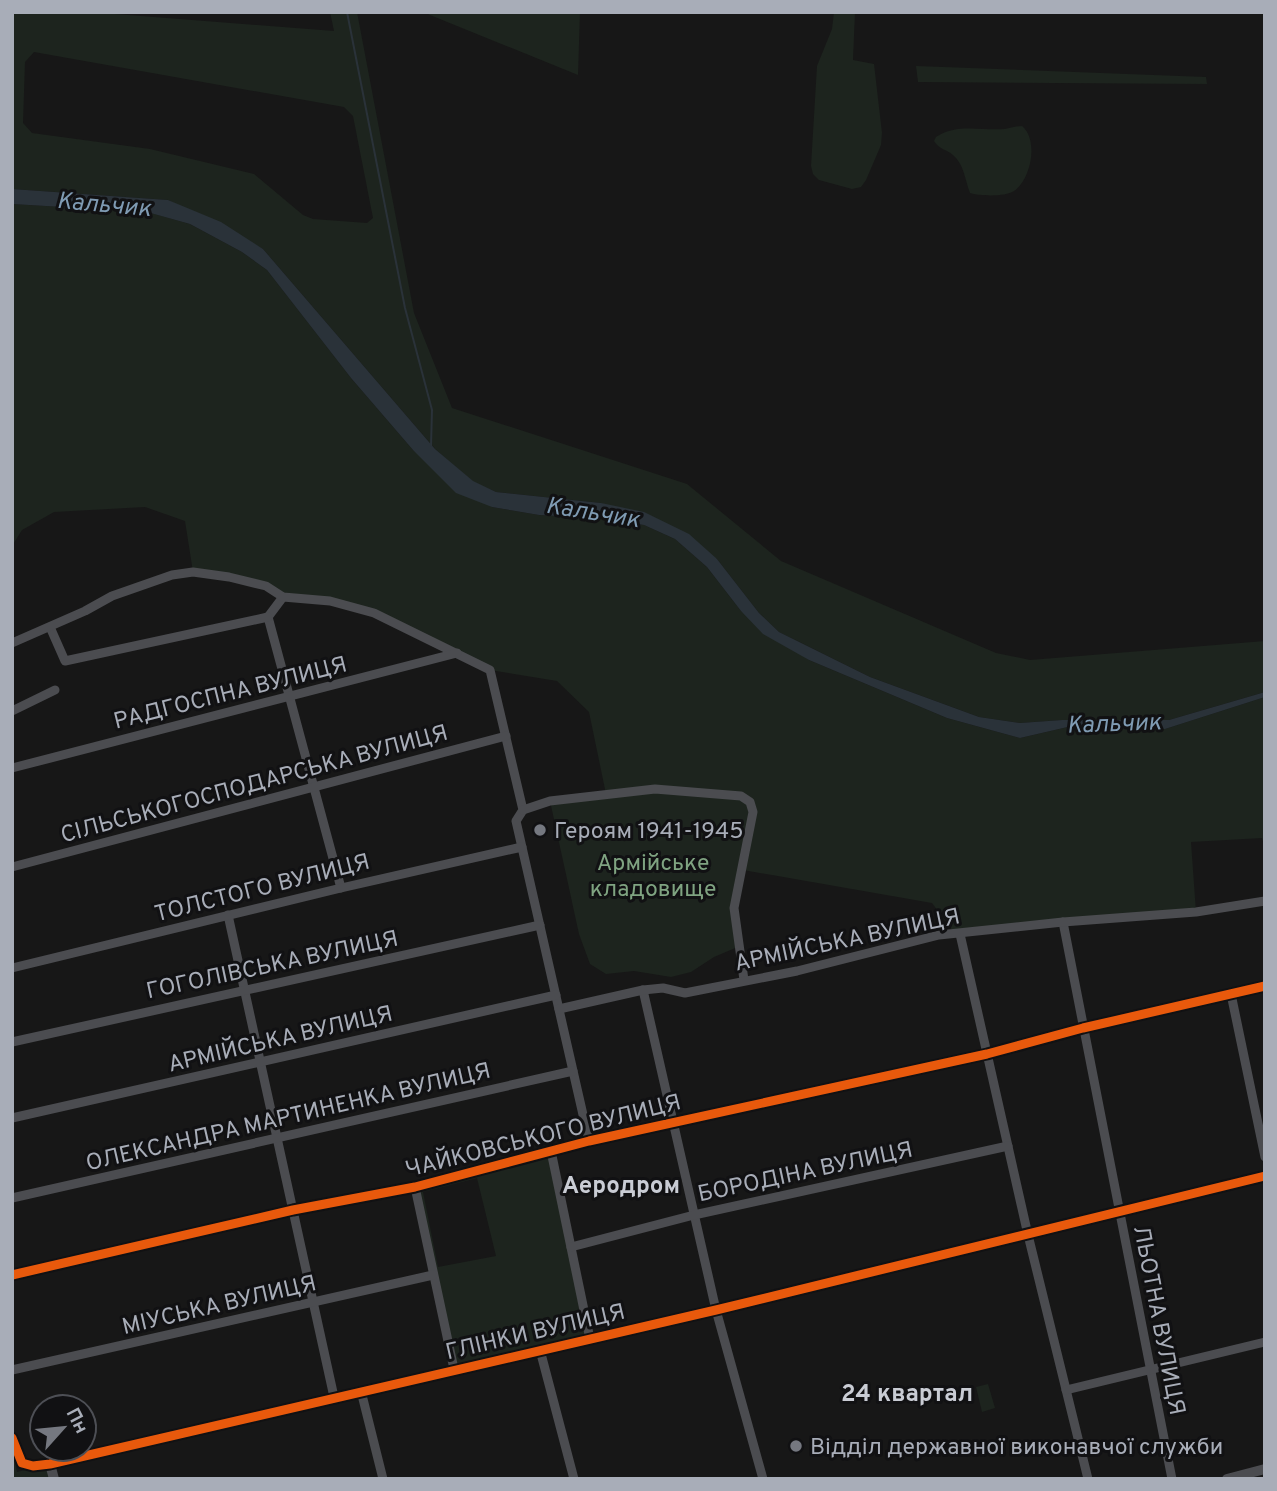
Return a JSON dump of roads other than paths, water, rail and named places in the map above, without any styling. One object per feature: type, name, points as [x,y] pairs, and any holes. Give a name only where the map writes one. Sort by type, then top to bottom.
[{"type":"street","points":[[12,643],[112,596],[182,572],[229,577],[266,586],[283,597],[330,601],[373,613],[490,670],[523,810]]},
{"type":"street","points":[[50,627],[65,662],[268,617],[283,597]]},
{"type":"street","points":[[268,617],[341,888]]},
{"type":"street","name":"РАДГОСПНА ВУЛИЦЯ","points":[[12,768],[457,653]]},
{"type":"street","points":[[12,711],[55,690]]},
{"type":"street","name":"СІЛЬСЬКОГОСПОДАРСЬКА ВУЛИЦЯ","points":[[12,867],[506,736]]},
{"type":"street","points":[[589,1141],[516,821],[523,810],[550,801],[655,789],[741,796],[750,802],[753,811],[734,908],[744,980]]},
{"type":"street","name":"ТОЛСТОГО ВУЛИЦЯ","points":[[12,968],[522,847]]},
{"type":"street","name":"АРМІЙСЬКА ВУЛИЦЯ","points":[[559,1009],[643,990],[663,988],[685,993],[840,961],[939,935],[1196,912],[1265,901]]},
{"type":"street","points":[[228,915],[334,1397]]},
{"type":"street","name":"ЛЬОТНА ВУЛИЦЯ","points":[[1063,922],[1172,1479]]},
{"type":"street","name":"ГОГОЛІВСЬКА ВУЛИЦЯ","points":[[12,1042],[540,925]]},
{"type":"street","points":[[960,934],[1028,1235],[1088,1479]]},
{"type":"street","name":"ЧАЙКОВСЬКОГО ВУЛИЦЯ","points":[[12,1275],[293,1210],[415,1187],[589,1141],[987,1054],[1083,1028],[1265,986]]},
{"type":"street","points":[[643,990],[716,1310],[762,1479]]},
{"type":"street","points":[[1231,994],[1265,1157]]},
{"type":"street","name":"АРМІЙСЬКА ВУЛИЦЯ","points":[[12,1118],[555,995]]},
{"type":"street","name":"ОЛЕКСАНДРА МАРТИНЕНКА ВУЛИЦЯ","points":[[12,1198],[573,1071]]},
{"type":"street","name":"БОРОДІНА ВУЛИЦЯ","points":[[571,1247],[694,1215],[1008,1146]]},
{"type":"street","points":[[551,1151],[590,1339]]},
{"type":"street","name":"ГЛІНКИ ВУЛИЦЯ","points":[[50,1464],[716,1310],[1265,1176]]},
{"type":"street","points":[[415,1187],[454,1370]]},
{"type":"street","name":"МІУСЬКА ВУЛИЦЯ","points":[[12,1370],[433,1275]]},
{"type":"street","points":[[1066,1390],[1265,1342]]},
{"type":"street","points":[[540,1350],[574,1479]]},
{"type":"street","points":[[360,1391],[383,1479]]},
{"type":"street","points":[[12,1438],[22,1463],[33,1466],[50,1464],[54,1479]]},
{"type":"street","points":[[1227,1479],[1265,1469]]},
{"type":"water","name":"Кальчик","points":[[12,189],[168,200],[221,222],[263,249],[435,449],[473,481],[496,492],[601,503],[644,512],[689,534],[717,559],[759,613],[779,632],[870,677],[979,717],[1020,723],[1062,720],[1169,720],[1265,692],[1265,697],[1165,729],[1072,726],[1020,738],[947,718],[809,660],[763,634],[741,611],[707,567],[675,539],[644,525],[596,518],[539,515],[492,507],[456,493],[413,450],[351,378],[267,270],[242,252],[190,224],[147,212],[12,204]]},
{"type":"waterway","points":[[347,12],[405,308],[432,410],[431,446]]},
{"type":"place","name":"Героям 1941-1945","points":[[540,830]]},
{"type":"place","name":"Відділ державної виконавчої служби","points":[[796,1446]]},
{"type":"district","name":"Аеродром","points":[[621,1185]]},
{"type":"district","name":"24 квартал","points":[[907,1393]]},
{"type":"park label","name":"Армійське кладовище","points":[[653,875]]}]
